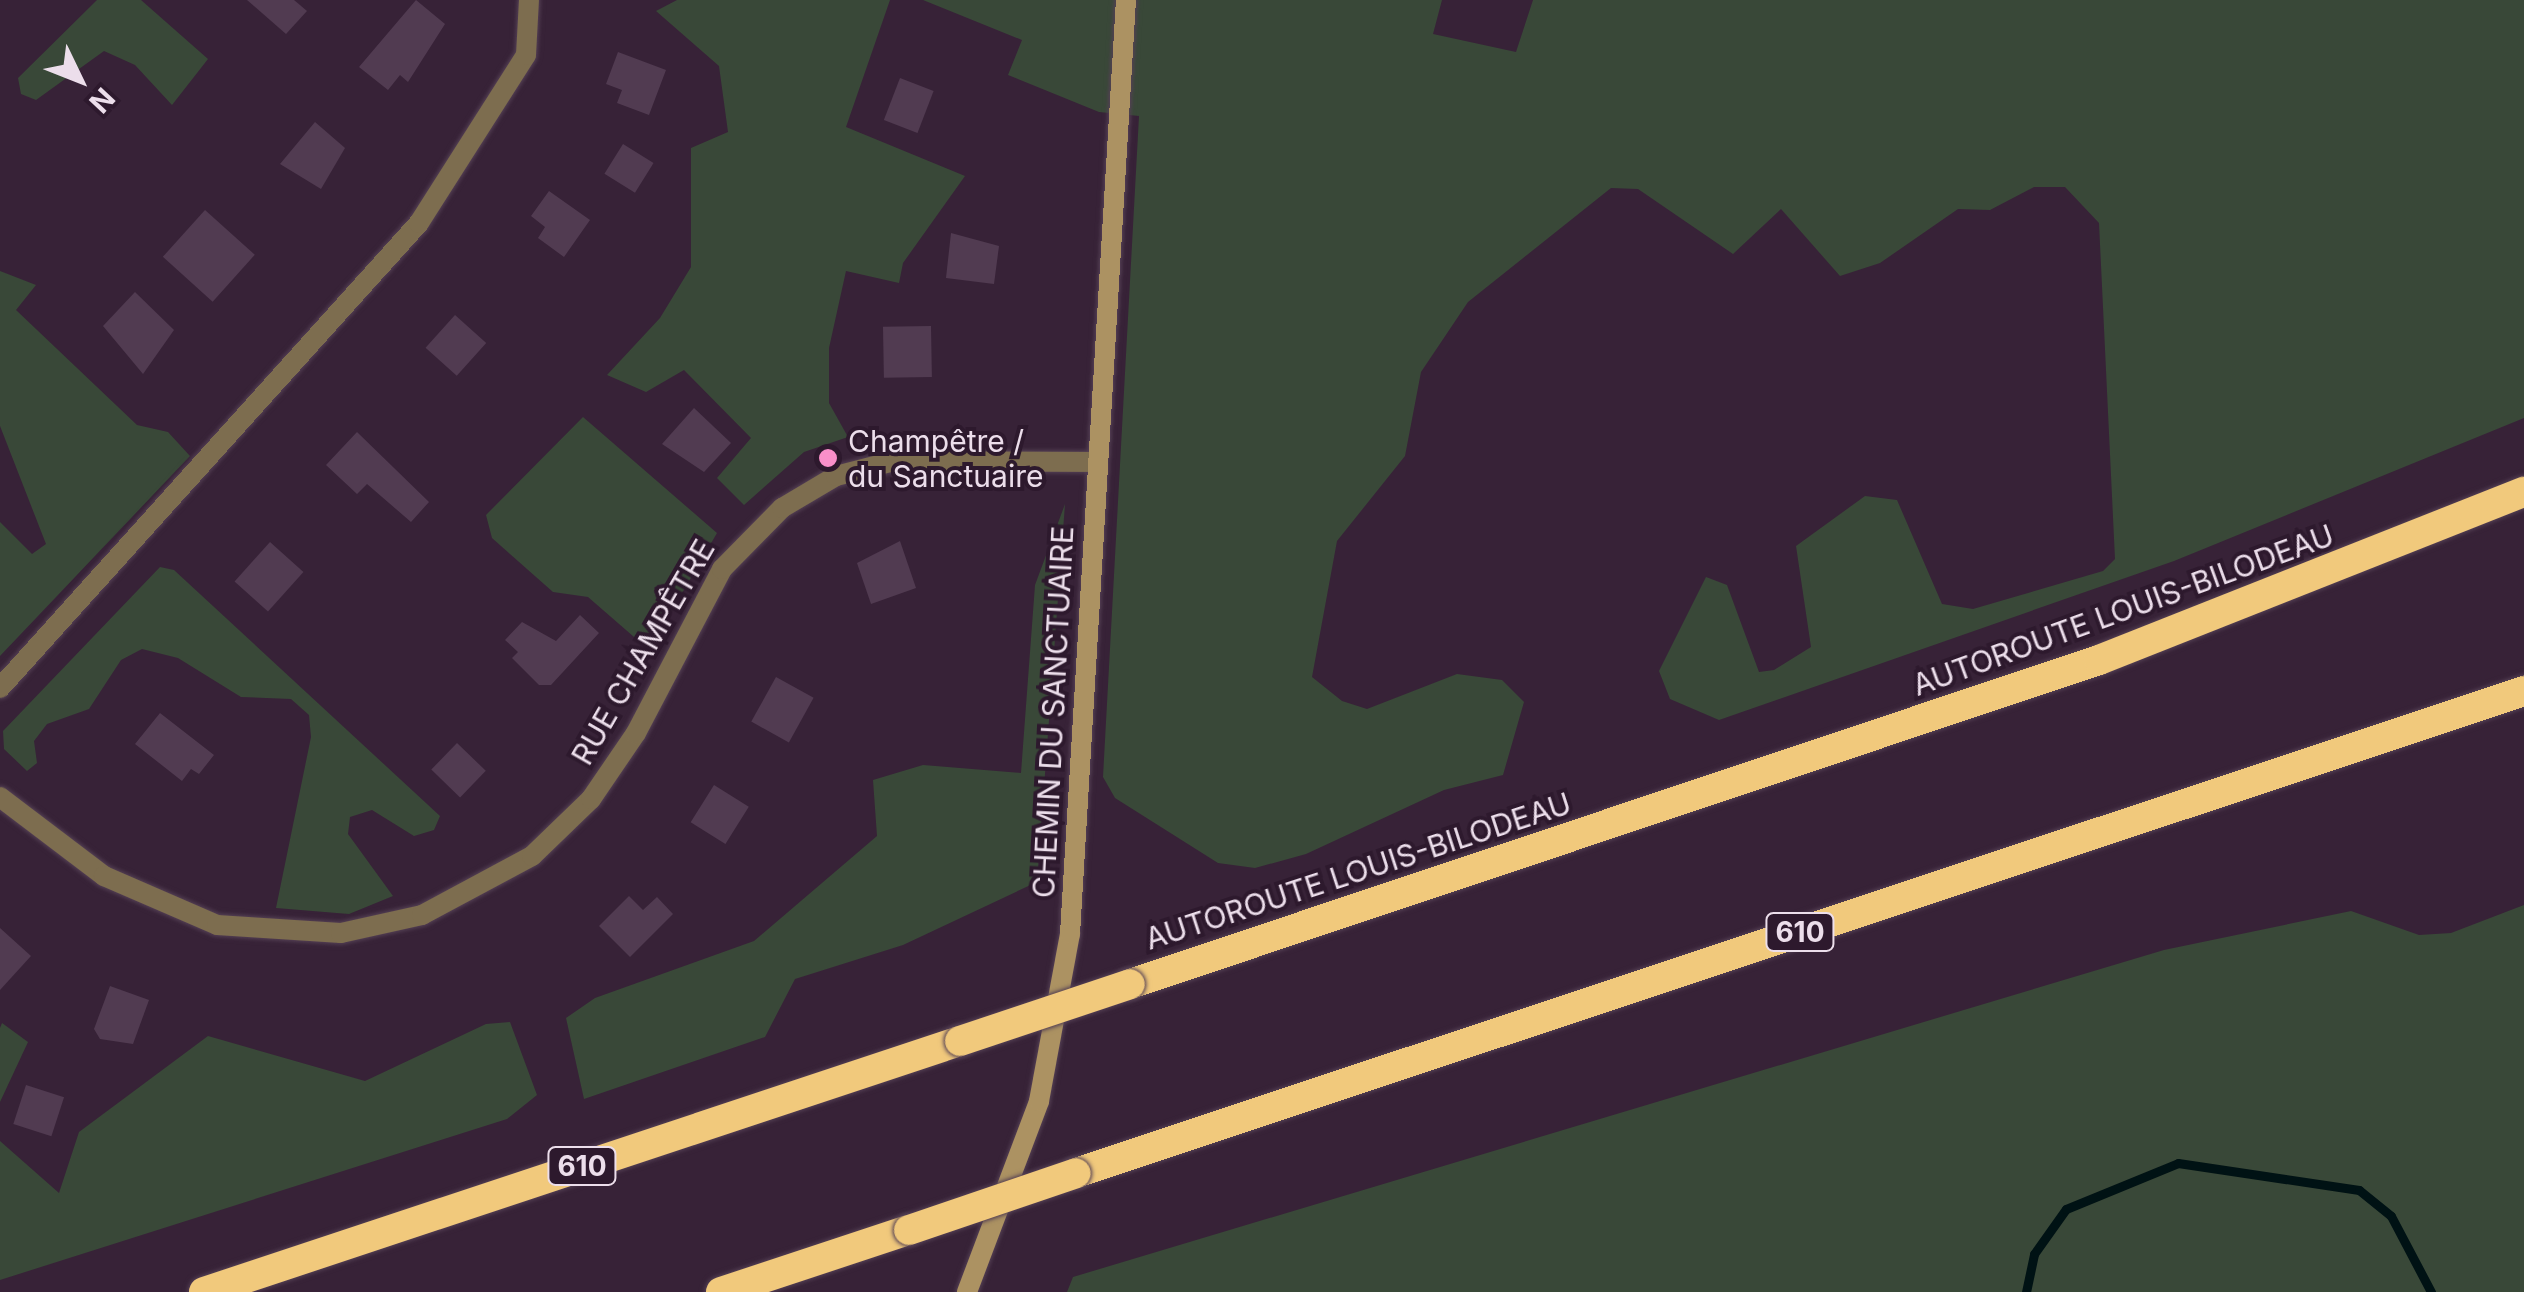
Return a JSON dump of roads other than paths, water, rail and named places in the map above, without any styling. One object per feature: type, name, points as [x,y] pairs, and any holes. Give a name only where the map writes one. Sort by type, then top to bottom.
[{"type":"highway","name":"AUTOROUTE LOUIS-BILODEAU","points":[[204,1292],[2099,660],[2524,492]]},
{"type":"highway","name":"610","points":[[721,1292],[2524,691]]},
{"type":"street","points":[[0,688],[419,223],[526,54],[529,0]]},
{"type":"street","name":"CHEMIN DU SANCTUAIRE","points":[[967,1292],[1030,1134],[1063,991],[1126,0]]},
{"type":"street","name":"RUE CHAMPÊTRE","points":[[0,797],[104,876],[218,925],[328,934],[422,915],[497,880],[563,829],[636,733],[722,570],[760,526],[808,490],[902,460],[1096,462]]},
{"type":"waterway","points":[[2026,1292],[2034,1254],[2066,1209],[2178,1163],[2359,1190],[2391,1216],[2431,1292]]},
{"type":"place","name":"Champêtre / du Sanctuaire","points":[[828,458]]}]
